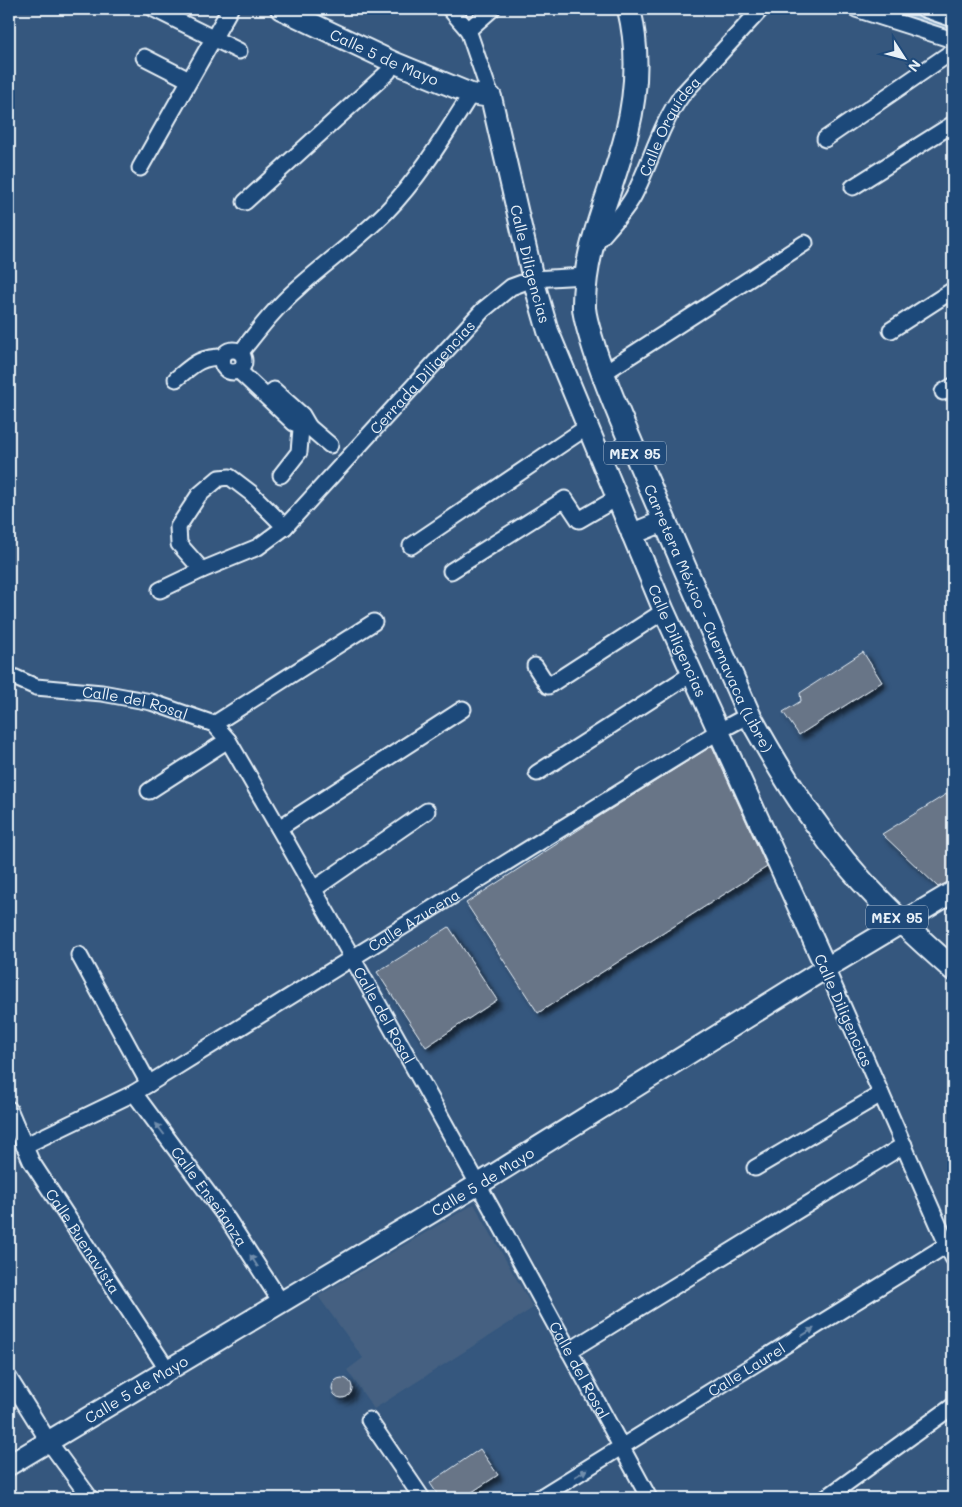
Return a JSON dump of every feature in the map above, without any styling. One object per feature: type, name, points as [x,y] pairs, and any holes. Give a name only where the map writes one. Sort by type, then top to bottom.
[{"type":"main road","name":"Carretera México - Cuernavaca (Libre)","points":[[629,9],[634,39],[636,87],[627,134],[589,252],[585,276],[584,310],[602,374],[749,714],[783,774],[815,822],[867,887],[953,969]]},
{"type":"street","points":[[154,9],[239,51]]},
{"type":"street","points":[[140,168],[230,9]]},
{"type":"street","name":"Calle 5 de Mayo","points":[[282,9],[393,62],[481,96]]},
{"type":"street","name":"Calle Diligencias","points":[[450,9],[468,30],[481,96],[548,331],[664,611],[951,1248]]},
{"type":"street","points":[[468,30],[492,9]]},
{"type":"street","name":"Calle Orquídea","points":[[589,252],[634,195],[666,120],[674,106],[761,9]]},
{"type":"street","points":[[856,9],[953,40]]},
{"type":"street","points":[[924,9],[953,19]]},
{"type":"street","points":[[825,139],[953,51]]},
{"type":"street","points":[[144,57],[189,80]]},
{"type":"street","points":[[245,202],[388,72],[393,62]]},
{"type":"street","points":[[176,379],[198,362],[210,357],[223,357],[222,362],[226,370],[235,372],[275,310],[298,287],[363,234],[388,210],[421,172],[481,96]]},
{"type":"street","points":[[853,187],[953,124]]},
{"type":"street","points":[[602,374],[805,243]]},
{"type":"street","name":"Cerrada Diligencias","points":[[160,590],[258,547],[285,527],[482,310],[510,287],[533,278],[585,276]]},
{"type":"street","points":[[890,330],[953,290]]},
{"type":"street","points":[[241,362],[330,444]]},
{"type":"street","points":[[281,475],[299,452],[304,422]]},
{"type":"street","points":[[411,546],[587,426]]},
{"type":"street","points":[[202,570],[178,544],[178,527],[199,495],[219,478],[230,476],[251,493],[285,527]]},
{"type":"street","points":[[451,571],[565,499],[579,520],[617,498]]},
{"type":"street","points":[[632,534],[664,521]]},
{"type":"street","points":[[535,666],[548,686],[664,611]]},
{"type":"street","points":[[214,724],[374,622]]},
{"type":"street","points":[[537,773],[693,673]]},
{"type":"street","name":"Calle del Rosal","points":[[9,675],[36,687],[102,693],[151,702],[214,724],[228,740],[314,889],[479,1184],[650,1498]]},
{"type":"street","points":[[279,828],[462,709]]},
{"type":"street","name":"Calle Azucena","points":[[24,1146],[134,1094],[749,714]]},
{"type":"street","points":[[148,791],[228,740]]},
{"type":"street","points":[[314,889],[427,811]]},
{"type":"street","name":"Calle 5 de Mayo","points":[[9,1465],[479,1184],[826,968],[953,892]]},
{"type":"street","points":[[79,956],[149,1084]]},
{"type":"street","name":"Calle Enseñanza","points":[[134,1094],[228,1220],[281,1302]]},
{"type":"street","points":[[755,1168],[881,1094]]},
{"type":"street","name":"Calle Buenavista","points":[[9,1109],[31,1161],[167,1369]]},
{"type":"street","points":[[569,1351],[904,1145]]},
{"type":"street","name":"Calle Laurel","points":[[539,1498],[951,1248]]},
{"type":"street","points":[[9,1378],[49,1442],[90,1498]]},
{"type":"street","points":[[826,1498],[953,1406]]},
{"type":"street","points":[[369,1420],[422,1498]]},
{"type":"shaded area","points":[[474,1204],[533,1308],[374,1409],[347,1370],[363,1358],[318,1296]]},
{"type":"building","points":[[863,652],[882,682],[799,735],[783,712],[801,701],[800,693]]},
{"type":"building","points":[[712,746],[767,867],[538,1013],[466,903]]},
{"type":"building","points":[[953,790],[953,880],[938,887],[882,834]]},
{"type":"building","points":[[449,927],[497,1000],[426,1047],[377,972]]},
{"type":"building","points":[[342,1378],[349,1381],[352,1388],[349,1395],[342,1398],[335,1395],[332,1388],[335,1381]]},
{"type":"building","points":[[480,1449],[498,1475],[463,1498],[440,1498],[430,1483]]},
{"type":"waterway","points":[[892,9],[953,30]]}]
